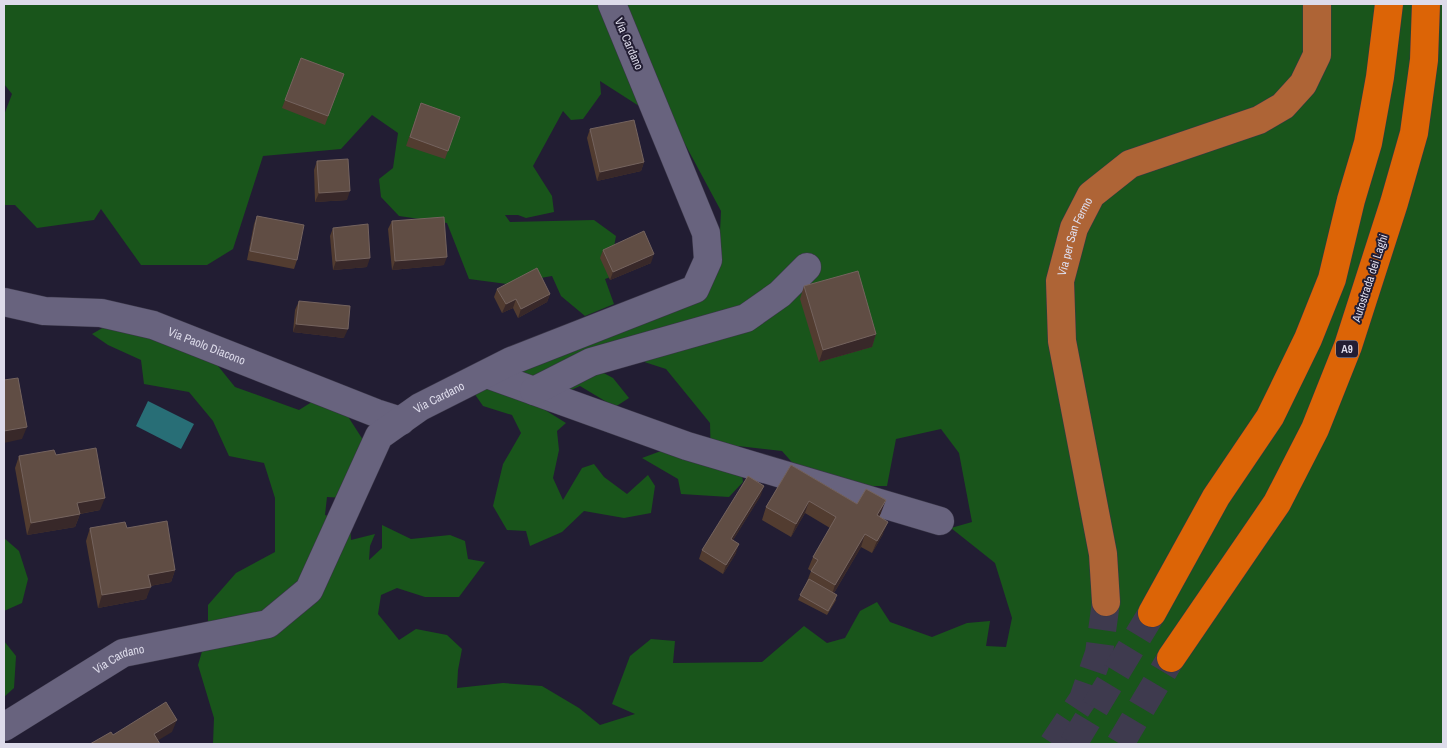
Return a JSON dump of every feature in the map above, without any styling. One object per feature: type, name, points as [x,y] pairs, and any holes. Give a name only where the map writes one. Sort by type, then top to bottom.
[{"type":"highway","points":[[1152,613],[1216,496],[1270,417],[1308,339],[1332,279],[1351,200],[1368,143],[1380,77],[1389,4]]},
{"type":"highway","name":"Autostrada dei Laghi","points":[[1171,658],[1277,503],[1315,429],[1348,346],[1394,203],[1414,133],[1424,60],[1426,4]]},
{"type":"main road","name":"Via per San Fermo","points":[[1106,602],[1103,554],[1062,341],[1060,281],[1074,228],[1091,195],[1130,164],[1259,120],[1283,106],[1303,84],[1317,55],[1317,4]]},
{"type":"street","name":"Via Cardano","points":[[4,727],[123,653],[268,624],[309,590],[379,436],[420,407],[511,362],[695,289],[708,260],[706,233],[612,4]]},
{"type":"street","points":[[534,391],[591,362],[746,318],[780,294],[808,267]]},
{"type":"street","name":"Via Paolo Diacono","points":[[4,302],[44,311],[101,313],[153,326],[401,421]]},
{"type":"street","points":[[487,374],[687,446],[940,520]]},
{"type":"green space","points":[[4,4],[1443,4],[1443,744],[213,744],[214,718],[198,665],[208,631],[208,605],[236,573],[275,552],[275,498],[264,463],[229,456],[213,421],[189,392],[144,384],[141,360],[108,345],[92,334],[111,323],[214,361],[235,387],[299,410],[315,400],[347,415],[365,443],[361,499],[327,497],[325,515],[350,522],[351,540],[375,534],[370,546],[369,560],[382,548],[382,525],[411,539],[450,535],[465,541],[468,559],[485,562],[459,597],[425,597],[397,588],[381,595],[378,614],[399,640],[416,629],[447,635],[462,649],[457,688],[503,683],[542,686],[579,708],[600,725],[635,714],[612,704],[630,656],[651,639],[675,641],[673,663],[762,662],[804,626],[827,643],[845,638],[860,611],[877,602],[890,622],[932,637],[967,623],[990,621],[986,646],[1006,647],[1012,618],[995,563],[951,528],[972,522],[959,453],[941,429],[896,439],[887,486],[869,486],[797,468],[782,451],[738,446],[743,482],[729,497],[681,494],[678,479],[642,458],[661,451],[711,461],[710,423],[666,369],[635,359],[598,370],[613,378],[629,398],[615,407],[580,386],[537,405],[566,423],[557,431],[559,450],[553,478],[563,500],[582,468],[594,464],[604,477],[627,494],[648,475],[655,486],[651,513],[624,518],[584,511],[562,532],[530,546],[526,531],[507,530],[493,506],[503,464],[521,433],[512,415],[483,406],[474,393],[710,284],[719,253],[721,211],[678,131],[600,81],[601,94],[583,119],[571,120],[563,111],[533,166],[552,196],[554,212],[526,218],[518,215],[505,215],[510,222],[594,220],[616,236],[613,252],[619,274],[605,279],[614,304],[585,316],[561,296],[552,276],[507,284],[469,279],[447,223],[399,216],[381,197],[379,179],[393,168],[398,133],[372,115],[341,149],[263,156],[233,249],[207,265],[141,265],[101,209],[94,220],[37,228],[15,205],[4,205],[4,115],[12,94],[4,84]]},
{"type":"green space","points":[[4,538],[19,551],[28,579],[22,603],[4,611]]},
{"type":"green space","points":[[4,641],[16,656],[14,688],[4,697]]},
{"type":"shaded area","points":[[148,401],[194,424],[181,449],[136,426]]},
{"type":"building","points":[[301,58],[344,74],[328,116],[285,100]]},
{"type":"building","points":[[421,103],[460,117],[448,151],[410,137]]},
{"type":"building","points":[[634,120],[644,162],[600,172],[590,129]]},
{"type":"building","points":[[348,159],[350,191],[319,193],[317,161]]},
{"type":"building","points":[[257,216],[304,225],[297,260],[250,251]]},
{"type":"building","points":[[444,217],[447,257],[395,261],[392,221]]},
{"type":"building","points":[[368,224],[370,258],[336,261],[333,228]]},
{"type":"building","points":[[644,231],[654,254],[613,272],[603,250]]},
{"type":"building","points":[[537,268],[550,294],[521,309],[516,299],[506,304],[497,289]]},
{"type":"building","points":[[858,271],[876,334],[823,350],[804,286]]},
{"type":"building","points":[[299,301],[350,306],[348,329],[296,324]]},
{"type":"building","points":[[18,378],[27,427],[4,431],[4,380]]},
{"type":"building","points":[[96,448],[105,498],[77,503],[80,514],[31,523],[19,456],[54,450],[56,455]]},
{"type":"building","points":[[791,465],[857,504],[866,489],[886,500],[877,515],[888,522],[877,541],[865,534],[835,585],[811,571],[818,560],[813,557],[836,517],[809,501],[796,524],[766,507]]},
{"type":"building","points":[[748,476],[764,486],[731,539],[739,544],[726,565],[702,550]]},
{"type":"building","points":[[167,521],[175,570],[148,575],[151,587],[102,595],[90,528],[125,522],[127,528]]},
{"type":"building","points":[[809,579],[837,595],[828,611],[800,595]]},
{"type":"building","points":[[166,702],[177,720],[154,734],[160,744],[90,744],[111,732],[113,735]]},
{"type":"tunnel","points":[[1053,744],[1083,699],[1099,653],[1106,602]]},
{"type":"tunnel","points":[[1073,744],[1152,613]]},
{"type":"tunnel","points":[[1120,744],[1171,658]]}]
